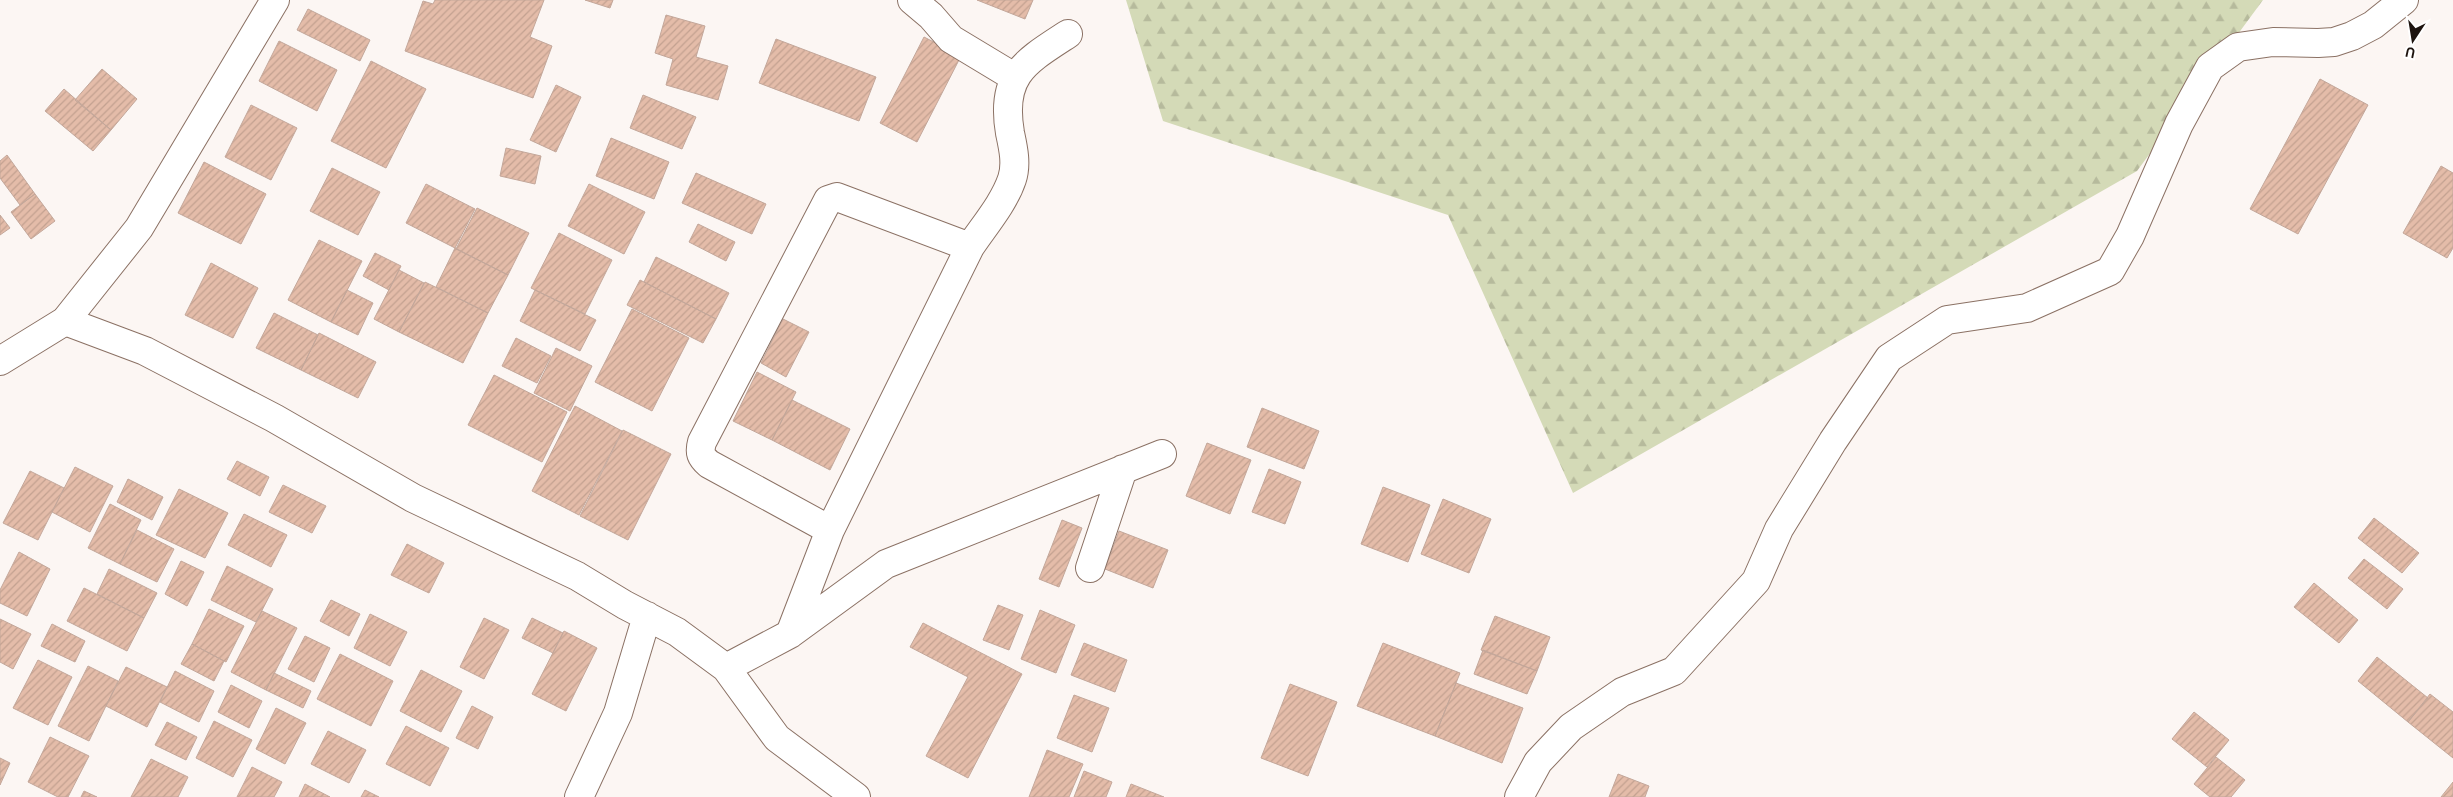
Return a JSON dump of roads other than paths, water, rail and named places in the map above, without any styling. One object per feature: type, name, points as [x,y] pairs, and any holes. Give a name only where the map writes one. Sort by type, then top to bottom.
[{"type":"street","points":[[0,361],[65,320],[139,228],[182,153],[276,0]]},
{"type":"street","points":[[912,0],[931,16],[952,39],[1014,77]]},
{"type":"street","points":[[1519,797],[1538,762],[1570,727],[1622,692],[1674,671],[1756,581],[1779,529],[1834,440],[1889,358],[1947,320],[2026,308],[2110,270],[2130,236],[2179,124],[2210,67],[2238,47],[2274,42],[2334,42],[2352,36],[2373,25],[2404,0]]},
{"type":"street","points":[[790,634],[830,530],[970,247],[997,208],[1013,178],[1014,155],[1009,124],[1008,95],[1014,77],[1030,58],[1068,34]]},
{"type":"street","points":[[830,530],[709,464],[702,458],[700,451],[702,442],[828,200],[837,197],[970,247]]},
{"type":"street","points":[[65,320],[145,351],[274,418],[413,498],[577,576],[678,632],[726,668],[776,738],[856,797]]},
{"type":"street","points":[[726,668],[790,634],[886,564],[1162,454]]},
{"type":"street","points":[[1090,568],[1123,469]]},
{"type":"street","points":[[579,797],[618,713],[647,616]]}]
